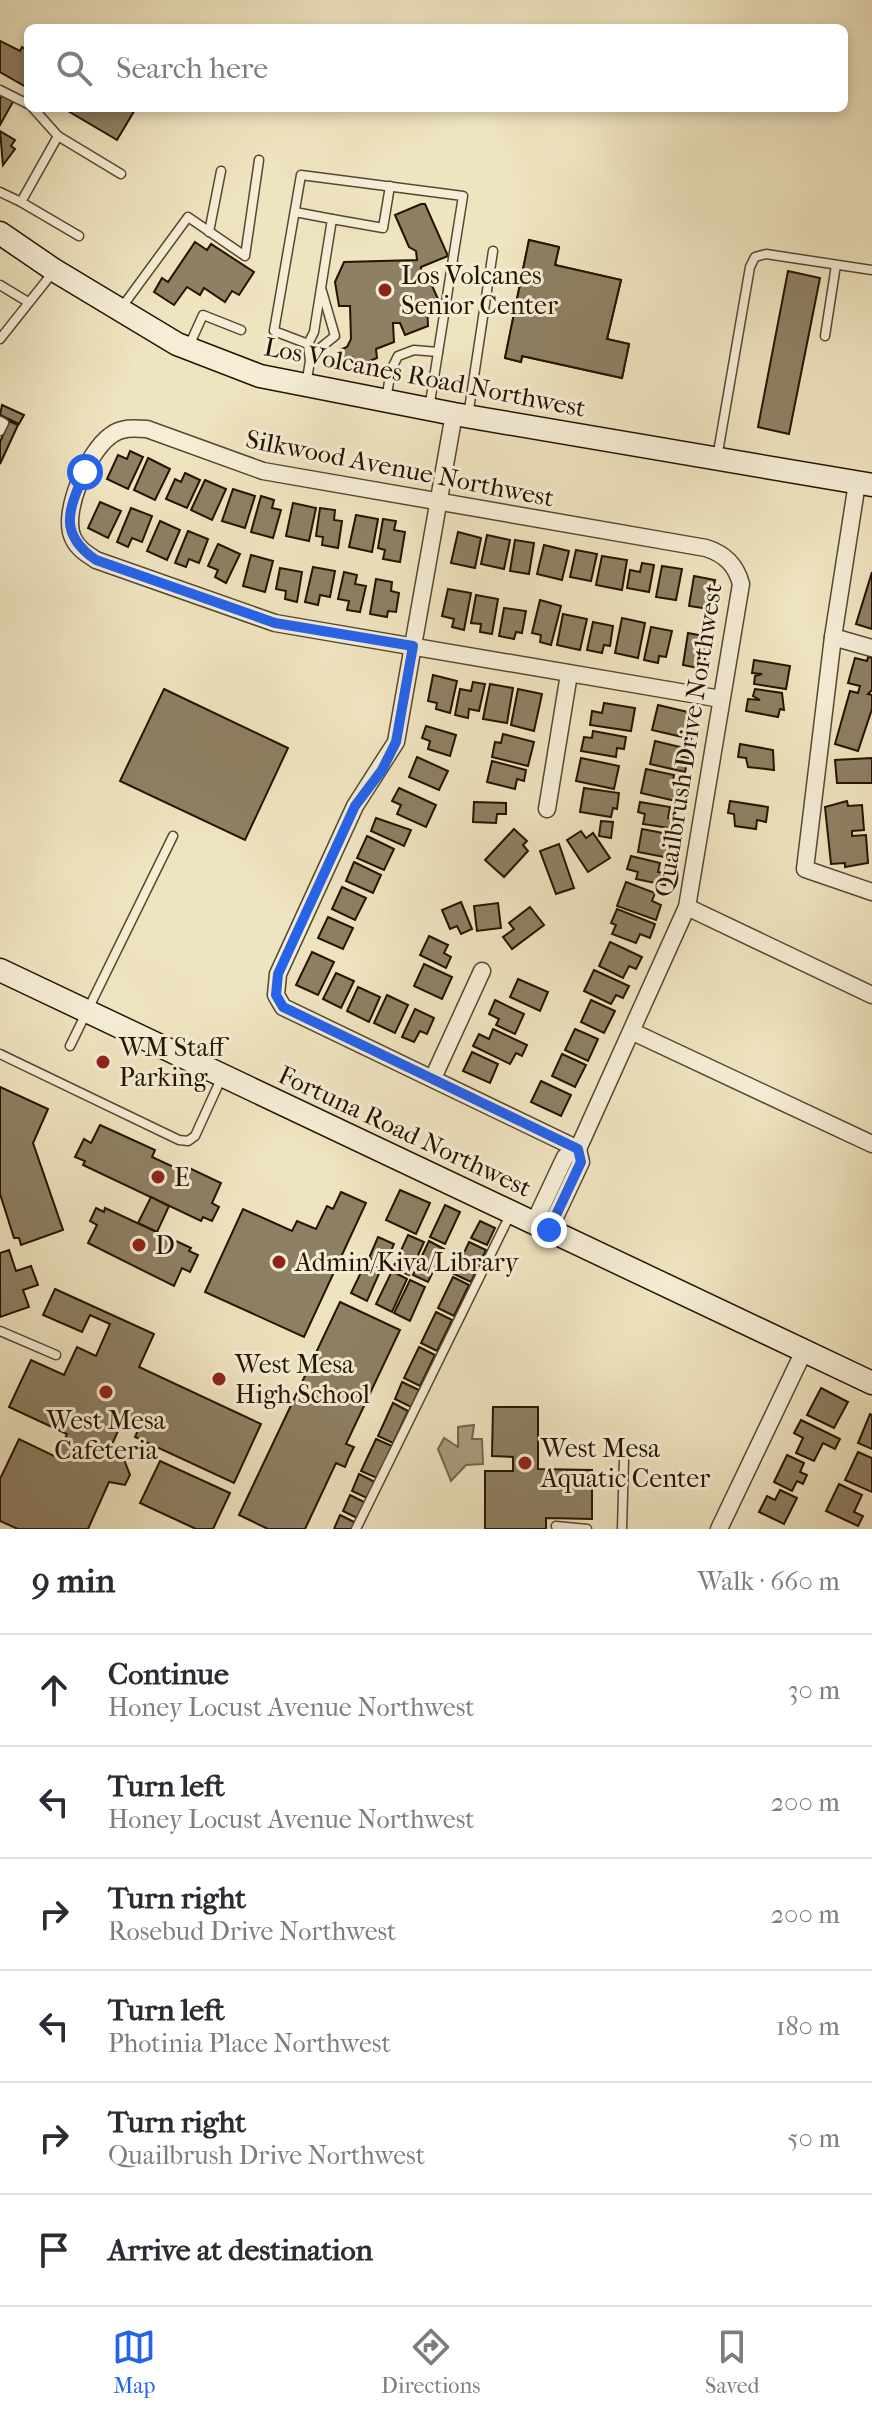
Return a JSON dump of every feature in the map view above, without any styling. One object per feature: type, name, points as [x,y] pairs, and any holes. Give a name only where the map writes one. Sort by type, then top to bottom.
[{"type":"street","name":"Los Volcanes Road Northwest","points":[[0,233],[119,310],[188,348],[260,376],[461,416],[865,484]]},
{"type":"street","points":[[461,416],[436,502],[396,742],[382,770],[355,806],[278,974],[276,995],[283,1007],[578,1149]]},
{"type":"street","name":"Silkwood Avenue Northwest","points":[[721,699],[275,623],[96,560],[80,549],[72,537],[69,518],[85,472],[111,435],[128,428],[147,429],[263,471],[706,548],[728,559]]},
{"type":"street","points":[[865,484],[833,637],[805,869],[872,892]]},
{"type":"street","name":"Quailbrush Drive Northwest","points":[[542,1227],[565,1157],[578,1149],[687,907],[741,584],[728,559]]},
{"type":"street","points":[[833,637],[872,648]]},
{"type":"street","points":[[547,809],[569,674]]},
{"type":"street","points":[[687,907],[872,995]]},
{"type":"street","name":"Fortuna Road Northwest","points":[[0,970],[872,1383]]},
{"type":"street","points":[[433,1078],[482,971]]},
{"type":"street","points":[[633,1032],[872,1144]]},
{"type":"street","points":[[719,1529],[804,1351]]},
{"type":"lane","points":[[0,90],[24,102]]},
{"type":"lane","points":[[37,112],[58,136],[121,174]]},
{"type":"lane","points":[[21,202],[58,136]]},
{"type":"lane","points":[[119,310],[188,217],[245,256],[259,160]]},
{"type":"lane","points":[[209,232],[221,171]]},
{"type":"lane","points":[[308,344],[274,331],[301,175],[463,196],[429,410]]},
{"type":"lane","points":[[295,212],[383,228],[390,186]]},
{"type":"lane","points":[[0,192],[79,236]]},
{"type":"lane","points":[[306,386],[310,356],[308,344],[314,332],[332,219]]},
{"type":"lane","points":[[461,416],[493,251]]},
{"type":"lane","points":[[717,459],[750,267],[755,257],[766,254],[872,270]]},
{"type":"lane","points":[[825,336],[836,265]]},
{"type":"lane","points":[[0,339],[54,270]]},
{"type":"lane","points":[[0,285],[28,302]]},
{"type":"lane","points":[[310,356],[335,336],[321,288]]},
{"type":"lane","points":[[188,348],[203,315],[241,330]]},
{"type":"lane","points":[[386,401],[391,370],[398,356],[414,350],[438,352]]},
{"type":"lane","points":[[0,421],[4,423],[0,431]]},
{"type":"lane","points":[[70,1046],[86,1011],[95,1001],[173,836]]},
{"type":"lane","points":[[0,1054],[179,1140],[188,1141],[195,1136],[223,1076]]},
{"type":"lane","points":[[356,1529],[512,1213]]},
{"type":"lane","points":[[0,1331],[56,1355]]},
{"type":"lane","points":[[622,1529],[624,1459]]},
{"type":"lane","points":[[556,1526],[587,1529]]},
{"type":"shaded area","points":[[474,1425],[472,1439],[482,1439],[483,1464],[466,1465],[451,1481],[438,1449],[444,1438],[458,1447],[458,1427]]},
{"type":"building","points":[[0,41],[20,51],[24,48],[24,86],[0,72]]},
{"type":"building","points":[[3,94],[14,100],[0,125],[0,99]]},
{"type":"building","points":[[70,112],[134,112],[117,140]]},
{"type":"building","points":[[0,131],[15,140],[11,146],[15,149],[3,165]]},
{"type":"building","name":"Los Volcanes Senior Center","points":[[425,204],[448,256],[421,267],[421,281],[430,281],[438,299],[427,304],[428,326],[405,335],[400,323],[393,323],[394,342],[376,349],[377,358],[357,366],[353,357],[340,358],[337,351],[347,347],[351,339],[350,306],[339,306],[335,282],[344,262],[417,260],[416,251],[409,247],[395,215]]},
{"type":"building","points":[[529,240],[559,247],[555,265],[621,280],[607,339],[629,344],[622,378],[522,356],[521,362],[505,358]],"holes":[[[553,286],[586,291],[595,303],[590,336],[546,329]]]},
{"type":"building","points":[[529,240],[559,247],[555,265],[621,280],[607,339],[629,344],[622,378],[522,356],[521,362],[505,358]]},
{"type":"building","points":[[195,242],[207,250],[211,244],[254,272],[239,295],[232,291],[225,302],[204,288],[200,295],[187,287],[174,305],[154,292],[162,278],[168,282]]},
{"type":"building","points":[[788,271],[820,278],[789,434],[758,427]]},
{"type":"building","points":[[2,405],[24,415],[19,424],[0,415]]},
{"type":"building","points":[[9,421],[18,425],[0,464],[0,442]]},
{"type":"building","points":[[130,451],[143,457],[128,489],[107,479],[118,455],[127,459]]},
{"type":"building","points":[[148,458],[170,469],[155,500],[134,490]]},
{"type":"building","points":[[185,473],[200,480],[187,508],[166,499],[175,479],[181,482]]},
{"type":"building","points":[[205,480],[226,489],[212,520],[191,510]]},
{"type":"building","points":[[233,489],[255,496],[245,528],[222,521]]},
{"type":"building","points":[[261,496],[274,500],[272,508],[281,510],[273,538],[251,532]]},
{"type":"building","points":[[100,502],[121,511],[108,538],[88,528]]},
{"type":"building","points":[[293,503],[316,508],[309,541],[286,536]]},
{"type":"building","points":[[131,508],[152,516],[142,542],[132,538],[128,547],[117,542]]},
{"type":"building","points":[[320,508],[335,510],[334,520],[342,521],[338,548],[322,545],[323,537],[316,536]]},
{"type":"building","points":[[356,515],[378,519],[372,552],[349,547]]},
{"type":"building","points":[[383,519],[396,521],[394,530],[405,532],[400,562],[383,559],[385,550],[378,548]]},
{"type":"building","points":[[160,521],[180,530],[167,560],[147,551]]},
{"type":"building","points":[[188,531],[208,539],[199,563],[189,559],[186,567],[175,563]]},
{"type":"building","points":[[458,532],[481,538],[475,568],[451,563]]},
{"type":"building","points":[[487,535],[510,540],[504,569],[481,564]]},
{"type":"building","points":[[515,540],[534,543],[529,574],[510,571]]},
{"type":"building","points":[[218,544],[240,554],[226,583],[215,577],[218,570],[208,566]]},
{"type":"building","points":[[544,545],[569,551],[562,580],[537,574]]},
{"type":"building","points":[[576,550],[597,554],[591,581],[570,577]]},
{"type":"building","points":[[251,555],[273,561],[265,592],[243,586]]},
{"type":"building","points":[[602,556],[627,560],[622,590],[596,585]]},
{"type":"building","points":[[642,563],[654,565],[649,592],[627,588],[630,570],[640,572]]},
{"type":"building","points":[[662,566],[682,569],[676,600],[656,597]]},
{"type":"building","points":[[313,567],[335,571],[330,597],[320,595],[318,605],[305,602]]},
{"type":"building","points":[[280,568],[302,572],[297,602],[285,599],[286,591],[276,589]]},
{"type":"building","points":[[344,572],[357,575],[355,584],[366,586],[360,612],[347,610],[349,601],[338,599]]},
{"type":"building","points":[[872,572],[872,629],[856,624]]},
{"type":"building","points":[[694,576],[715,580],[710,609],[689,606]]},
{"type":"building","points":[[376,579],[392,582],[391,591],[399,593],[396,612],[388,611],[387,617],[370,614]]},
{"type":"building","points":[[448,589],[471,593],[464,630],[452,627],[454,619],[442,616]]},
{"type":"building","points":[[476,595],[498,599],[492,634],[480,632],[481,624],[471,623]]},
{"type":"building","points":[[540,600],[561,606],[551,645],[540,642],[541,635],[532,633]]},
{"type":"building","points":[[504,608],[526,611],[522,633],[516,632],[514,639],[499,636]]},
{"type":"building","points":[[563,614],[587,619],[580,650],[557,645]]},
{"type":"building","points":[[622,618],[645,623],[638,658],[615,653]]},
{"type":"building","points":[[593,622],[613,626],[610,646],[604,645],[602,653],[587,650]]},
{"type":"building","points":[[651,627],[672,631],[666,657],[659,656],[658,663],[644,660]]},
{"type":"building","points":[[688,633],[709,637],[703,669],[683,665]]},
{"type":"building","points":[[868,657],[872,658],[872,690],[868,694],[872,695],[872,709],[858,751],[835,744],[850,691],[858,693],[860,686],[848,683],[855,658],[867,661]]},
{"type":"building","points":[[754,660],[790,666],[786,689],[754,684],[755,676],[762,674],[752,673]]},
{"type":"building","points":[[433,675],[457,681],[450,713],[436,709],[437,703],[428,701]]},
{"type":"building","points":[[473,682],[485,684],[479,711],[469,709],[468,718],[455,715],[460,689],[471,691]]},
{"type":"building","points":[[490,684],[513,688],[507,723],[483,719]]},
{"type":"building","points":[[164,689],[288,748],[245,840],[120,781]]},
{"type":"building","points":[[518,689],[542,694],[534,731],[511,725]]},
{"type":"building","points":[[755,689],[782,693],[784,710],[780,709],[778,717],[746,711],[748,699],[760,700],[753,696]]},
{"type":"building","points":[[604,703],[635,708],[631,731],[590,725],[592,711],[602,713]]},
{"type":"building","points":[[658,705],[688,712],[686,721],[695,724],[691,739],[652,730]]},
{"type":"building","points":[[426,726],[456,735],[450,756],[428,749],[430,741],[422,738]]},
{"type":"building","points":[[593,731],[626,737],[624,749],[617,748],[616,757],[581,751],[584,737],[592,738]]},
{"type":"building","points":[[503,734],[534,742],[528,766],[492,757],[495,742],[501,743]]},
{"type":"building","points":[[655,741],[680,747],[678,756],[688,758],[685,772],[650,764]]},
{"type":"building","points":[[740,744],[773,750],[774,770],[748,767],[746,758],[738,757]]},
{"type":"building","points":[[417,757],[448,771],[439,790],[409,777]]},
{"type":"building","points":[[581,758],[619,766],[614,789],[576,781]]},
{"type":"building","points":[[872,758],[872,783],[837,783],[835,760]]},
{"type":"building","points":[[492,761],[526,770],[524,781],[517,779],[515,789],[487,782]]},
{"type":"building","points":[[646,769],[674,775],[672,785],[683,787],[680,802],[641,793]]},
{"type":"building","points":[[399,788],[436,805],[426,827],[397,814],[401,805],[392,801]]},
{"type":"building","points":[[584,788],[619,793],[617,809],[613,808],[611,817],[580,812]]},
{"type":"building","points":[[730,801],[768,807],[766,822],[757,820],[756,829],[735,826],[734,814],[728,813]]},
{"type":"building","points":[[847,801],[848,806],[862,805],[864,830],[852,831],[852,836],[866,835],[868,863],[845,867],[845,863],[831,864],[825,807]]},
{"type":"building","points":[[474,802],[506,803],[506,814],[497,814],[496,823],[473,822]]},
{"type":"building","points":[[640,802],[670,807],[668,818],[677,820],[676,829],[643,824],[645,814],[638,812]]},
{"type":"building","points":[[376,818],[411,830],[404,846],[371,831]]},
{"type":"building","points":[[601,821],[613,822],[611,838],[599,836]]},
{"type":"building","points":[[514,829],[527,841],[523,845],[528,851],[504,877],[485,860]]},
{"type":"building","points":[[642,829],[674,835],[670,858],[638,852]]},
{"type":"building","points":[[581,831],[586,838],[593,833],[610,858],[588,872],[567,840]]},
{"type":"building","points":[[367,836],[394,849],[384,870],[357,858]]},
{"type":"building","points":[[559,844],[574,888],[556,894],[540,851]]},
{"type":"building","points":[[631,856],[660,863],[658,872],[668,874],[665,885],[636,879],[638,872],[627,869]]},
{"type":"building","points":[[354,862],[381,875],[373,893],[346,881]]},
{"type":"building","points":[[626,882],[655,893],[652,901],[661,905],[656,920],[617,906]]},
{"type":"building","points":[[342,887],[366,898],[355,920],[332,909]]},
{"type":"building","points":[[461,902],[472,929],[461,934],[457,926],[450,929],[442,910]]},
{"type":"building","points":[[498,903],[501,928],[477,931],[474,906]]},
{"type":"building","points":[[530,907],[544,925],[512,949],[503,937],[514,929],[509,923]]},
{"type":"building","points":[[617,909],[655,924],[650,938],[640,934],[636,943],[612,934],[616,925],[611,923]]},
{"type":"building","points":[[328,917],[353,928],[343,949],[318,938]]},
{"type":"building","points":[[429,936],[448,945],[444,953],[451,957],[446,968],[420,955]]},
{"type":"building","points":[[610,942],[642,957],[636,969],[629,966],[623,978],[599,966]]},
{"type":"building","points":[[312,952],[334,962],[318,995],[296,985]]},
{"type":"building","points":[[424,964],[452,977],[442,999],[414,986]]},
{"type":"building","points":[[594,970],[629,986],[623,998],[616,995],[611,1004],[584,991]]},
{"type":"building","points":[[336,973],[354,981],[341,1008],[323,999]]},
{"type":"building","points":[[518,979],[548,992],[540,1011],[510,997]]},
{"type":"building","points":[[358,987],[380,997],[369,1022],[347,1011]]},
{"type":"building","points":[[387,995],[408,1005],[395,1033],[374,1023]]},
{"type":"building","points":[[495,1000],[524,1014],[515,1034],[496,1025],[499,1019],[489,1014]]},
{"type":"building","points":[[591,1000],[615,1011],[604,1033],[581,1022]]},
{"type":"building","points":[[415,1009],[434,1018],[427,1034],[420,1031],[414,1042],[402,1037]]},
{"type":"building","points":[[493,1029],[527,1045],[522,1056],[516,1053],[510,1064],[473,1046],[479,1034],[489,1039]]},
{"type":"building","points":[[575,1029],[598,1039],[588,1061],[565,1050]]},
{"type":"building","points":[[472,1052],[498,1064],[490,1083],[463,1071]]},
{"type":"building","points":[[562,1054],[586,1065],[575,1087],[552,1076]]},
{"type":"building","points":[[541,1081],[571,1095],[561,1116],[531,1102]]},
{"type":"building","points":[[0,1087],[48,1109],[33,1143],[63,1230],[21,1245],[19,1238],[14,1238],[0,1194]]},
{"type":"building","name":"E","points":[[100,1125],[155,1150],[152,1157],[182,1171],[185,1166],[221,1183],[212,1203],[219,1207],[212,1221],[203,1217],[201,1221],[83,1165],[85,1161],[75,1157],[84,1139],[91,1143]]},
{"type":"building","points":[[400,1190],[430,1203],[416,1234],[386,1220]]},
{"type":"building","name":"Admin/Kiva/Library","points":[[341,1192],[366,1203],[304,1337],[205,1292],[243,1209],[292,1231],[297,1221],[316,1229],[327,1206],[333,1209]]},
{"type":"building","points":[[151,1197],[169,1206],[157,1232],[138,1223]]},
{"type":"building","points":[[445,1205],[460,1212],[445,1244],[430,1237]]},
{"type":"building","name":"D","points":[[96,1208],[104,1212],[105,1208],[191,1248],[189,1251],[198,1255],[190,1272],[182,1268],[174,1286],[88,1243],[97,1225],[90,1221]]},
{"type":"building","points":[[480,1221],[495,1228],[487,1245],[471,1238]]},
{"type":"building","points":[[408,1235],[424,1242],[409,1275],[393,1268]]},
{"type":"building","points":[[378,1237],[394,1244],[385,1265],[369,1258]]},
{"type":"building","points":[[429,1241],[444,1249],[428,1282],[413,1275]]},
{"type":"building","points":[[469,1242],[486,1250],[471,1282],[454,1274]]},
{"type":"building","points":[[9,1250],[16,1271],[31,1266],[38,1285],[23,1290],[29,1307],[0,1317],[0,1253]]},
{"type":"building","points":[[366,1262],[381,1269],[367,1301],[351,1293]]},
{"type":"building","points":[[392,1271],[407,1279],[392,1312],[376,1304]]},
{"type":"building","points":[[453,1277],[469,1285],[454,1316],[438,1308]]},
{"type":"building","points":[[410,1280],[425,1287],[410,1321],[394,1313]]},
{"type":"building","points":[[55,1289],[154,1334],[139,1367],[261,1424],[234,1483],[135,1437],[138,1430],[122,1422],[109,1451],[123,1457],[130,1475],[125,1485],[109,1482],[88,1529],[18,1529],[0,1521],[0,1479],[19,1439],[56,1457],[67,1434],[9,1407],[31,1360],[64,1375],[77,1347],[96,1356],[110,1324],[90,1315],[82,1332],[43,1315]]},
{"type":"building","points":[[340,1302],[400,1330],[346,1444],[354,1447],[345,1467],[336,1463],[305,1529],[268,1529],[239,1515]]},
{"type":"building","points":[[436,1312],[452,1320],[437,1351],[421,1343]]},
{"type":"building","points":[[419,1347],[435,1355],[420,1386],[404,1378]]},
{"type":"building","points":[[402,1382],[419,1390],[411,1407],[395,1399]]},
{"type":"building","points":[[821,1388],[848,1402],[834,1428],[807,1415]]},
{"type":"building","points":[[393,1403],[408,1411],[393,1443],[378,1436]]},
{"type":"building","name":"West Mesa Aquatic Center","points":[[493,1407],[538,1407],[538,1469],[592,1470],[592,1519],[546,1518],[546,1529],[485,1529],[485,1471],[513,1471],[513,1457],[492,1456]]},
{"type":"building","points":[[872,1415],[872,1449],[858,1443]]},
{"type":"building","points":[[801,1420],[840,1439],[835,1449],[823,1443],[814,1461],[796,1453],[803,1438],[794,1433]]},
{"type":"building","points":[[376,1439],[392,1446],[377,1478],[361,1471]]},
{"type":"building","points":[[858,1452],[872,1458],[872,1492],[845,1480]]},
{"type":"building","points":[[787,1455],[804,1463],[800,1472],[807,1475],[803,1484],[797,1481],[792,1491],[774,1482]]},
{"type":"building","points":[[160,1461],[230,1493],[213,1529],[196,1529],[140,1503]]},
{"type":"building","points":[[359,1474],[375,1482],[367,1498],[352,1491]]},
{"type":"building","points":[[839,1484],[862,1495],[854,1512],[863,1516],[858,1526],[826,1511]]},
{"type":"building","points":[[780,1490],[797,1498],[784,1524],[759,1512],[767,1496],[775,1500]]},
{"type":"building","points":[[350,1495],[366,1503],[359,1519],[343,1511]]},
{"type":"building","points":[[340,1515],[356,1523],[353,1529],[334,1529]]},
{"type":"place","name":"Los Volcanes Senior Center","points":[[385,290]]},
{"type":"place","name":"WM Staff Parking","points":[[103,1062]]},
{"type":"place","name":"E","points":[[158,1177]]},
{"type":"place","name":"D","points":[[139,1245]]},
{"type":"place","name":"Admin/Kiva/Library","points":[[279,1262]]},
{"type":"place","name":"West Mesa High School","points":[[219,1379]]},
{"type":"place","name":"West Mesa Cafeteria","points":[[106,1392]]},
{"type":"place","name":"West Mesa Aquatic Center","points":[[525,1463]]},
{"type":"route","points":[[85,472],[69,518],[72,537],[80,549],[96,560],[275,623],[413,646],[396,742],[382,770],[355,806],[278,974],[276,995],[283,1007],[578,1149],[581,1162],[549,1230]]}]
